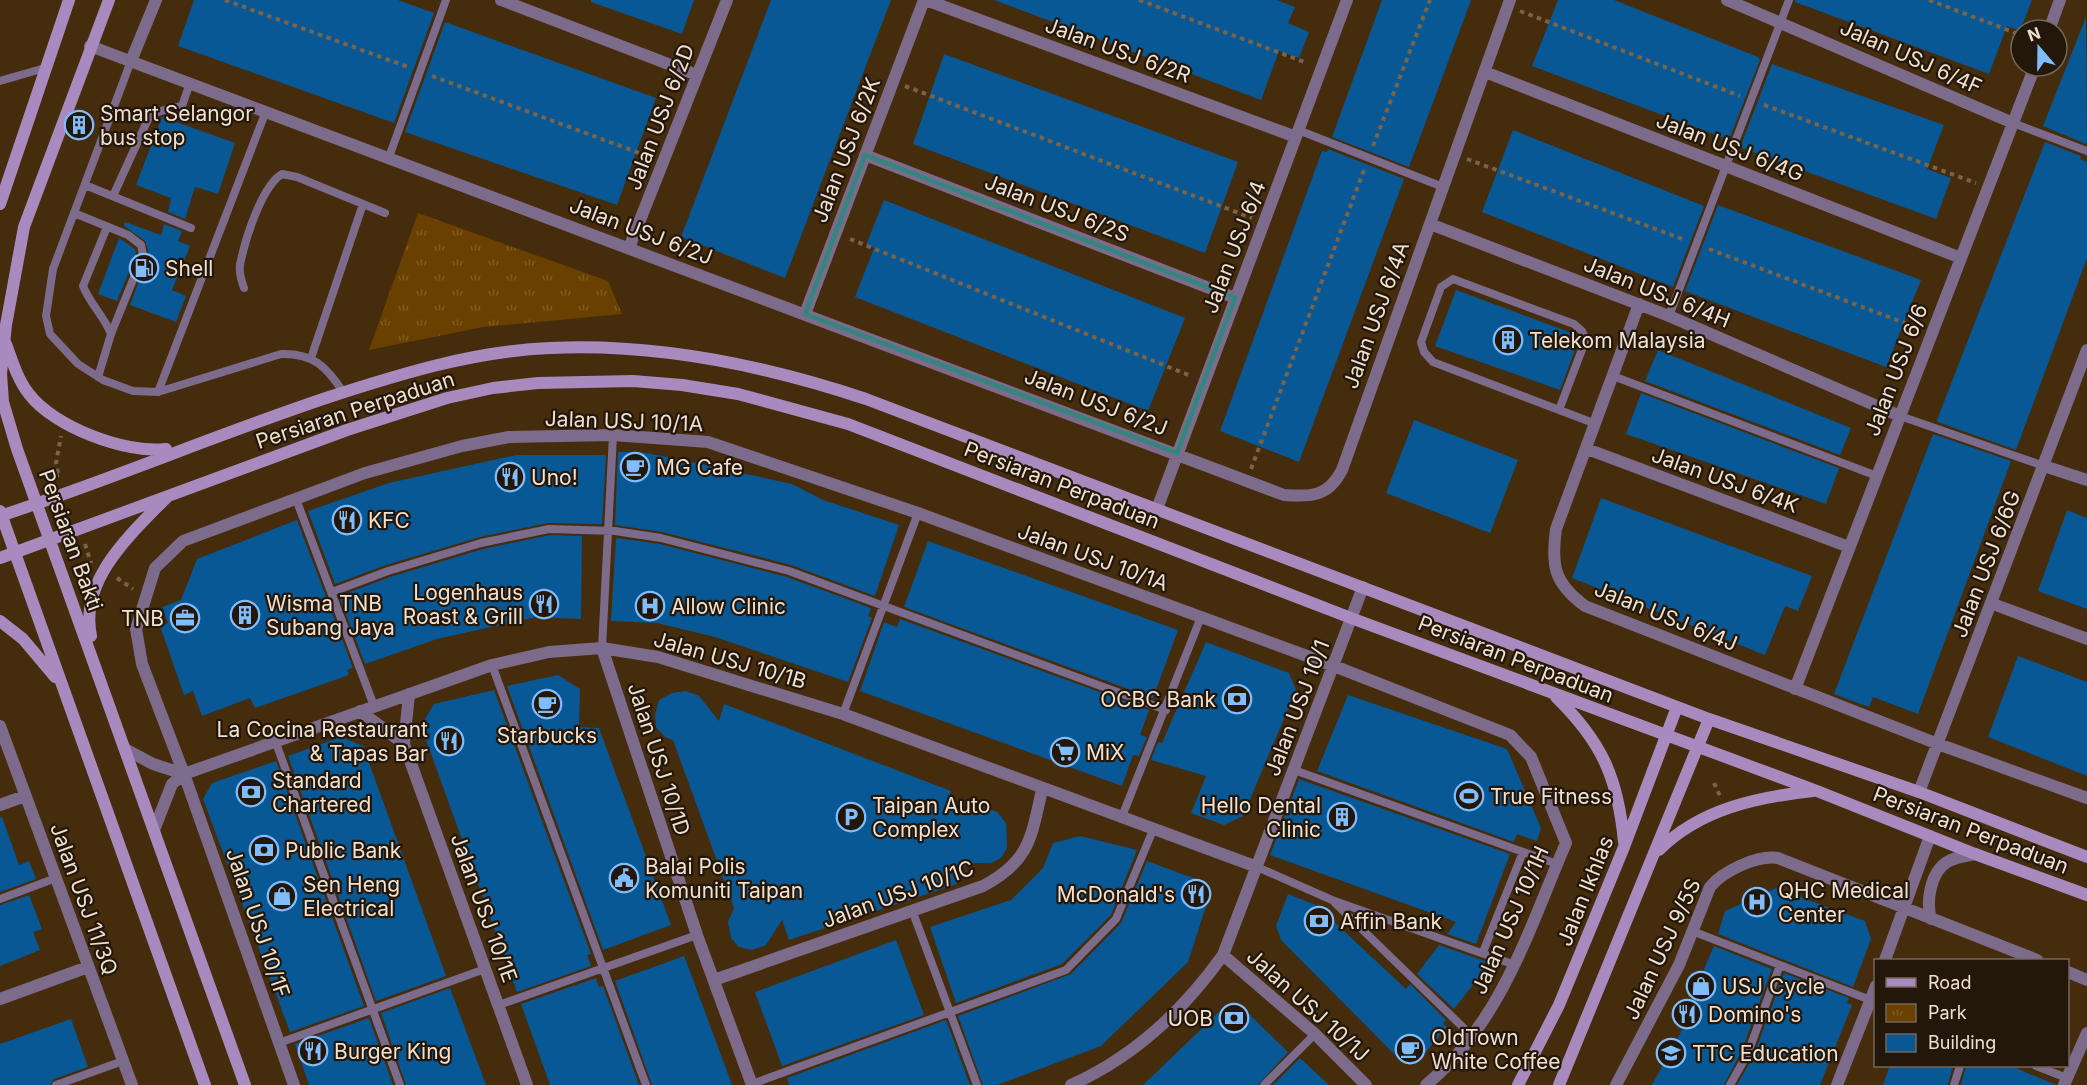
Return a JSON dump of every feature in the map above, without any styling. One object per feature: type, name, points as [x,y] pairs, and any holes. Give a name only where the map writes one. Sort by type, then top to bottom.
[{"type":"main road","points":[[0,204],[69,0]]},
{"type":"main road","name":"Persiaran Bakti","points":[[109,0],[24,227],[4,340],[1,374],[3,402],[244,1085]]},
{"type":"main road","points":[[4,340],[29,394],[47,412],[102,440],[132,449],[148,451],[183,447]]},
{"type":"main road","name":"Persiaran Perpaduan","points":[[1,514],[38,503],[183,447],[344,392],[436,366],[486,356],[548,348],[644,350],[693,356],[786,374],[836,389],[1157,508],[1709,719],[1919,792],[2087,857]]},
{"type":"main road","name":"Persiaran Perpaduan","points":[[0,558],[402,411],[493,388],[593,381],[681,385],[738,394],[848,424],[1351,618],[1817,790],[1976,854],[2087,895]]},
{"type":"main road","points":[[100,676],[88,624],[92,600],[118,546],[170,494]]},
{"type":"main road","points":[[1,514],[205,1085]]},
{"type":"main road","points":[[0,621],[23,639],[62,688]]},
{"type":"main road","points":[[1552,693],[1582,723],[1612,775],[1620,805],[1624,846]]},
{"type":"main road","name":"Jalan Ikhlas","points":[[1518,1085],[1559,1005],[1624,846],[1677,706]]},
{"type":"main road","points":[[1559,1085],[1709,719]]},
{"type":"main road","points":[[1654,855],[1672,837],[1725,809],[1758,799],[1817,790]]},
{"type":"street","points":[[131,61],[156,0]]},
{"type":"street","points":[[501,0],[698,75]]},
{"type":"street","name":"Jalan USJ 6/2D","points":[[629,248],[727,0]]},
{"type":"street","name":"Jalan USJ 6/2K","points":[[805,314],[925,0]]},
{"type":"street","name":"Jalan USJ 6/2R","points":[[925,0],[1297,134]]},
{"type":"street","name":"Jalan USJ 6/4","points":[[1157,508],[1347,0]]},
{"type":"street","name":"Jalan USJ 6/4A","points":[[1177,453],[1284,495],[1320,493],[1334,485],[1510,0]]},
{"type":"street","name":"Jalan USJ 6/4F","points":[[1727,0],[1782,21],[2013,123]]},
{"type":"street","points":[[2053,18],[2060,0]]},
{"type":"street","name":"Jalan USJ 6/2J","points":[[90,46],[1177,453]]},
{"type":"street","name":"Jalan USJ 6/4G","points":[[1485,72],[1961,258]]},
{"type":"street","name":"Jalan USJ 6/6","points":[[1795,689],[2030,78]]},
{"type":"street","name":"Jalan USJ 6/2S","points":[[865,155],[1235,298]]},
{"type":"street","name":"Jalan USJ 6/4H","points":[[1430,224],[1669,316],[1900,416]]},
{"type":"street","name":"Jalan USJ 6/4J","points":[[1639,304],[1556,529],[1554,558],[1560,585],[1585,606],[1938,744],[2087,798]]},
{"type":"street","name":"Jalan USJ 6/6G","points":[[1919,792],[1993,604],[2087,350]]},
{"type":"street","name":"Jalan USJ 10/1A","points":[[184,774],[142,664],[136,629],[155,568],[183,541],[366,473],[462,446],[509,437],[613,435],[708,442],[918,513],[1334,666]]},
{"type":"street","name":"Jalan USJ 6/4K","points":[[1587,449],[1849,547]]},
{"type":"street","points":[[2044,466],[2087,480]]},
{"type":"street","name":"Jalan USJ 10/1","points":[[1071,1085],[1096,1074],[1140,1046],[1205,980],[1223,955],[1363,587]]},
{"type":"street","points":[[1993,604],[2087,639]]},
{"type":"street","name":"Jalan USJ 10/1B","points":[[184,774],[492,665],[549,652],[602,648],[658,657],[843,714],[1042,790],[1257,867]]},
{"type":"street","name":"Jalan USJ 10/1D","points":[[602,648],[697,934],[752,1085]]},
{"type":"street","name":"Jalan USJ 10/1H","points":[[1334,666],[1510,735],[1531,757],[1566,843],[1501,993],[1473,1037],[1443,1071],[1426,1085]]},
{"type":"street","name":"Jalan USJ 10/1E","points":[[408,694],[404,744],[527,1085]]},
{"type":"street","points":[[360,711],[404,744]]},
{"type":"street","name":"Jalan USJ 11/3Q","points":[[0,726],[132,1085]]},
{"type":"street","points":[[125,749],[153,764],[184,774]]},
{"type":"street","points":[[154,830],[172,784],[184,774]]},
{"type":"street","name":"Jalan USJ 10/1F","points":[[184,774],[294,1085]]},
{"type":"street","name":"Jalan USJ 10/1C","points":[[714,981],[983,886],[1001,876],[1017,861],[1030,843],[1042,790]]},
{"type":"street","points":[[0,806],[26,796]]},
{"type":"street","points":[[1884,959],[1930,836]]},
{"type":"street","points":[[1931,919],[1927,906],[1928,898],[1940,869],[1948,862],[1976,854]]},
{"type":"street","name":"Jalan USJ 9/5S","points":[[1616,1085],[1679,965],[1706,896],[1717,879],[1770,857],[2034,959]]},
{"type":"street","name":"Jalan USJ 10/1J","points":[[1223,955],[1315,1034],[1366,1085]]},
{"type":"street","points":[[0,999],[88,967]]},
{"type":"street","points":[[2069,973],[2087,980]]},
{"type":"street","points":[[1837,1085],[1873,1001]]},
{"type":"street","points":[[2065,1081],[2087,1033]]},
{"type":"lane","points":[[389,158],[446,0]]},
{"type":"lane","points":[[1669,316],[1789,0]]},
{"type":"lane","points":[[131,61],[53,269],[46,316],[50,334],[78,364],[98,377],[133,391],[158,392],[281,354],[298,353],[311,358],[331,373],[344,392]]},
{"type":"lane","points":[[0,81],[45,68]]},
{"type":"lane","points":[[113,196],[148,117],[157,112],[182,106],[190,83]]},
{"type":"lane","points":[[158,392],[266,111]]},
{"type":"lane","points":[[2013,123],[2087,151]]},
{"type":"lane","points":[[1297,134],[1369,158],[1443,187]]},
{"type":"lane","points":[[244,288],[240,276],[240,262],[266,190],[273,179],[282,174],[297,177],[385,213]]},
{"type":"lane","points":[[85,185],[191,228]]},
{"type":"lane","points":[[311,358],[363,204]]},
{"type":"lane","points":[[74,213],[128,235],[141,245],[143,255],[111,334],[98,377]]},
{"type":"lane","points":[[107,227],[83,286],[89,303],[106,323],[111,334]]},
{"type":"lane","points":[[1558,410],[1586,339],[1582,331],[1574,324],[1453,279],[1440,286],[1421,342],[1433,362],[1558,410],[1596,424]]},
{"type":"lane","points":[[1613,376],[1877,476]]},
{"type":"lane","points":[[1900,416],[2044,466]]},
{"type":"lane","points":[[602,648],[613,435]]},
{"type":"lane","points":[[296,499],[374,706]]},
{"type":"lane","points":[[843,714],[918,513]]},
{"type":"lane","points":[[332,592],[388,571],[481,543],[549,529],[608,531],[661,538],[789,571],[884,608],[1166,710]]},
{"type":"lane","points":[[1121,819],[1201,617]]},
{"type":"lane","points":[[492,665],[646,1085]]},
{"type":"lane","points":[[276,742],[400,1085]]},
{"type":"lane","points":[[1294,770],[1557,864]]},
{"type":"lane","points":[[752,1085],[1066,970],[1116,920],[1153,830]]},
{"type":"lane","points":[[1483,952],[1523,852]]},
{"type":"lane","points":[[1257,867],[1332,900],[1515,965]]},
{"type":"lane","points":[[0,898],[56,878]]},
{"type":"lane","points":[[1332,900],[1473,1037]]},
{"type":"lane","points":[[912,910],[977,1085]]},
{"type":"lane","points":[[1692,931],[1873,1001]]},
{"type":"lane","points":[[499,1005],[697,934]]},
{"type":"lane","points":[[1730,1085],[1748,1053],[1780,965]]},
{"type":"lane","points":[[279,1043],[373,1011],[484,969]]},
{"type":"lane","points":[[1264,1085],[1315,1034]]},
{"type":"lane","points":[[56,1085],[123,1061]]},
{"type":"lane","points":[[1954,1085],[1959,1067]]},
{"type":"lane","points":[[2040,1067],[2065,1081]]},
{"type":"path","points":[[225,0],[663,162]]},
{"type":"path","points":[[1139,0],[1321,68]]},
{"type":"path","points":[[1247,481],[1430,0]]},
{"type":"path","points":[[1929,0],[2009,30]]},
{"type":"path","points":[[893,81],[1264,222]]},
{"type":"path","points":[[835,233],[1204,381]]},
{"type":"path","points":[[61,482],[56,463],[63,433]]},
{"type":"path","points":[[46,478],[58,473]]},
{"type":"path","points":[[85,544],[90,562],[98,567]]},
{"type":"path","points":[[111,575],[141,593]]},
{"type":"highlighted area","points":[[865,155],[1235,298],[1177,453],[805,314]]},
{"type":"green space","points":[[418,213],[608,281],[622,314],[483,327],[369,350]]},
{"type":"building","points":[[194,0],[398,0],[434,13],[394,123],[178,46]]},
{"type":"building","points":[[591,0],[694,0],[682,34],[591,2]]},
{"type":"building","points":[[771,0],[891,0],[785,278],[681,237]]},
{"type":"building","points":[[994,0],[1277,0],[1295,7],[1288,23],[1309,32],[1299,58],[1279,51],[1261,100]]},
{"type":"building","points":[[1382,0],[1471,0],[1409,167],[1332,137]]},
{"type":"building","points":[[1558,0],[1614,0],[1758,57],[1760,60],[1729,140],[1532,66]]},
{"type":"building","points":[[1795,0],[2032,0],[2025,18],[2009,18],[2009,27],[2007,26],[1989,74],[1795,2]]},
{"type":"building","points":[[2086,17],[2086,144],[2043,126],[2062,78],[2069,78],[2069,60]]},
{"type":"building","points":[[445,22],[656,98],[617,205],[405,132]]},
{"type":"building","points":[[944,54],[1238,162],[1205,253],[913,144]]},
{"type":"building","points":[[1772,64],[1944,125],[1927,169],[1951,178],[1936,219],[1742,148],[1741,145]]},
{"type":"building","points":[[162,117],[235,143],[218,194],[195,187],[185,219],[168,212],[171,198],[136,185]]},
{"type":"building","points":[[1513,130],[1704,206],[1673,287],[1482,212]]},
{"type":"building","points":[[2045,142],[2081,156],[2080,159],[2087,162],[2087,258],[2016,450],[1937,420]]},
{"type":"building","points":[[1328,149],[1404,179],[1299,462],[1220,431],[1322,151],[1327,152]]},
{"type":"building","points":[[884,200],[1185,318],[1148,411],[855,297],[874,248],[866,245]]},
{"type":"building","points":[[1718,205],[1921,280],[1886,367],[1685,291]]},
{"type":"building","points":[[125,222],[161,235],[164,224],[182,231],[178,241],[190,246],[172,290],[186,296],[176,322],[130,305],[149,254],[145,241],[124,226]]},
{"type":"building","points":[[119,238],[135,249],[136,254],[117,301],[98,294]]},
{"type":"building","name":"Telekom Malaysia","points":[[1456,290],[1577,335],[1579,339],[1560,390],[1435,346]]},
{"type":"building","points":[[1658,350],[1851,428],[1840,455],[1645,381]]},
{"type":"building","points":[[1641,393],[1839,468],[1826,504],[1626,434]]},
{"type":"building","points":[[1414,420],[1518,460],[1490,533],[1386,493]]},
{"type":"building","points":[[1933,434],[2011,461],[1918,714],[1873,697],[1869,707],[1834,694]]},
{"type":"building","points":[[618,452],[640,452],[792,484],[823,500],[899,525],[875,596],[791,565],[662,532],[615,525]]},
{"type":"building","points":[[516,455],[606,455],[602,524],[548,523],[480,537],[386,565],[335,584],[308,511],[389,483]]},
{"type":"building","points":[[1601,498],[1812,576],[1798,611],[1785,606],[1765,655],[1572,578]]},
{"type":"building","points":[[2067,510],[2087,518],[2087,609],[2038,591]]},
{"type":"building","name":"Wisma TNB Subang Jaya","points":[[297,520],[353,668],[347,670],[349,675],[255,708],[250,698],[202,716],[193,691],[184,695],[160,626],[168,623],[162,607],[181,600],[197,559]]},
{"type":"building","points":[[550,535],[582,536],[581,619],[536,617],[437,639],[365,664],[339,596],[390,577],[483,549]]},
{"type":"building","points":[[616,538],[660,544],[787,577],[871,608],[868,616],[872,618],[848,682],[715,637],[657,623],[611,621]]},
{"type":"building","points":[[928,541],[1178,630],[1153,698],[904,607]]},
{"type":"building","points":[[900,619],[1149,710],[1140,735],[1147,737],[1139,756],[1133,755],[1122,786],[860,691],[884,622],[897,627]]},
{"type":"building","points":[[1206,642],[1289,673],[1296,690],[1243,816],[1224,825],[1191,813],[1206,776],[1151,760],[1158,742],[1162,743]]},
{"type":"building","points":[[2018,656],[2087,682],[2087,776],[1988,737]]},
{"type":"building","points":[[558,675],[580,689],[579,727],[599,728],[671,925],[603,950],[507,686]]},
{"type":"building","points":[[494,690],[591,954],[587,955],[591,966],[517,992],[421,726],[434,704]]},
{"type":"building","name":"Taipan Auto Complex","points":[[686,691],[699,696],[719,721],[724,704],[951,791],[947,806],[968,812],[984,807],[997,812],[1006,823],[1007,848],[1001,858],[991,863],[975,863],[962,867],[957,884],[789,940],[782,920],[766,945],[752,950],[739,947],[731,938],[728,922],[734,908],[673,740],[665,737],[656,727],[655,715],[659,700],[672,693]]},
{"type":"building","name":"True Fitness","points":[[1348,695],[1507,749],[1541,828],[1537,841],[1517,834],[1514,842],[1317,771]]},
{"type":"building","points":[[341,737],[363,746],[446,976],[376,1001],[288,756]]},
{"type":"building","points":[[276,761],[364,1006],[290,1032],[203,799],[212,783]]},
{"type":"building","name":"Hello Dental Clinic","points":[[1299,779],[1510,854],[1476,944],[1447,934],[1456,922],[1270,855]]},
{"type":"building","points":[[2,817],[19,865],[29,861],[36,879],[0,892],[0,818]]},
{"type":"building","points":[[1080,836],[1137,850],[1111,915],[1062,964],[956,1003],[930,927],[1011,900],[1043,868],[1053,843]]},
{"type":"building","points":[[1147,861],[1201,881],[1209,897],[1188,962],[1101,1046],[997,1085],[983,1085],[958,1016],[1071,974],[1121,923]]},
{"type":"building","points":[[1776,888],[1865,921],[1871,939],[1853,987],[1718,934],[1725,911]]},
{"type":"building","points":[[1288,894],[1316,905],[1406,989],[1410,984],[1446,1020],[1443,1024],[1447,1027],[1419,1060],[1402,1062],[1281,940],[1276,926]]},
{"type":"building","points":[[29,895],[42,929],[33,932],[40,950],[0,966],[0,905]]},
{"type":"building","points":[[896,940],[924,1015],[782,1066],[755,992]]},
{"type":"building","points":[[1439,945],[1490,963],[1454,1009],[1417,974]]},
{"type":"building","points":[[1714,946],[1772,969],[1742,1050],[1724,1085],[1652,1085],[1683,1028],[1687,1008]]},
{"type":"building","points":[[684,956],[732,1085],[652,1085],[615,981]]},
{"type":"building","points":[[1784,973],[1849,998],[1847,1003],[1852,1005],[1820,1085],[1737,1085],[1754,1055]]},
{"type":"building","points":[[596,978],[599,987],[603,986],[639,1085],[550,1085],[521,1004]]},
{"type":"building","points":[[450,988],[486,1085],[406,1085],[381,1013]]},
{"type":"building","points":[[1232,1009],[1248,1013],[1288,1052],[1258,1085],[1143,1085],[1219,1012]]},
{"type":"building","points":[[369,1018],[393,1085],[309,1085],[295,1044]]},
{"type":"building","points":[[71,1019],[88,1067],[54,1079],[50,1085],[0,1085],[0,1044]]},
{"type":"building","points":[[946,1020],[970,1085],[789,1085],[787,1078]]},
{"type":"building","points":[[1300,1058],[1329,1085],[1273,1085]]},
{"type":"building","points":[[1889,1067],[1952,1067],[1948,1085],[1883,1085]]},
{"type":"building","points":[[1966,1067],[2014,1067],[2056,1085],[1961,1085]]},
{"type":"place","name":"Smart Selangor bus stop","points":[[79,125]]},
{"type":"place","name":"Shell","points":[[144,268]]},
{"type":"place","name":"Telekom Malaysia","points":[[1508,340]]},
{"type":"place","name":"MG Cafe","points":[[635,467]]},
{"type":"place","name":"Uno!","points":[[510,477]]},
{"type":"place","name":"KFC","points":[[347,520]]},
{"type":"place","name":"Logenhaus Roast & Grill","points":[[544,604]]},
{"type":"place","name":"Allow Clinic","points":[[650,606]]},
{"type":"place","name":"Wisma TNB Subang Jaya","points":[[245,615]]},
{"type":"place","name":"TNB","points":[[185,618]]},
{"type":"place","name":"OCBC Bank","points":[[1237,699]]},
{"type":"place","name":"Starbucks","points":[[547,704]]},
{"type":"place","name":"La Cocina Restaurant & Tapas Bar","points":[[449,741]]},
{"type":"place","name":"MiX","points":[[1065,752]]},
{"type":"place","name":"Standard Chartered","points":[[251,792]]},
{"type":"place","name":"True Fitness","points":[[1469,796]]},
{"type":"place","name":"Taipan Auto Complex","points":[[851,817]]},
{"type":"place","name":"Hello Dental Clinic","points":[[1342,817]]},
{"type":"place","name":"Public Bank","points":[[264,850]]},
{"type":"place","name":"Balai Polis Komuniti Taipan","points":[[624,878]]},
{"type":"place","name":"McDonald's","points":[[1196,894]]},
{"type":"place","name":"Sen Heng Electrical","points":[[282,896]]},
{"type":"place","name":"QHC Medical Center","points":[[1757,902]]},
{"type":"place","name":"Affin Bank","points":[[1319,921]]},
{"type":"place","name":"USJ Cycle","points":[[1701,986]]},
{"type":"place","name":"Domino's","points":[[1687,1014]]},
{"type":"place","name":"UOB","points":[[1234,1018]]},
{"type":"place","name":"OldTown White Coffee","points":[[1410,1049]]},
{"type":"place","name":"Burger King","points":[[313,1051]]},
{"type":"place","name":"TTC Education","points":[[1671,1053]]}]
